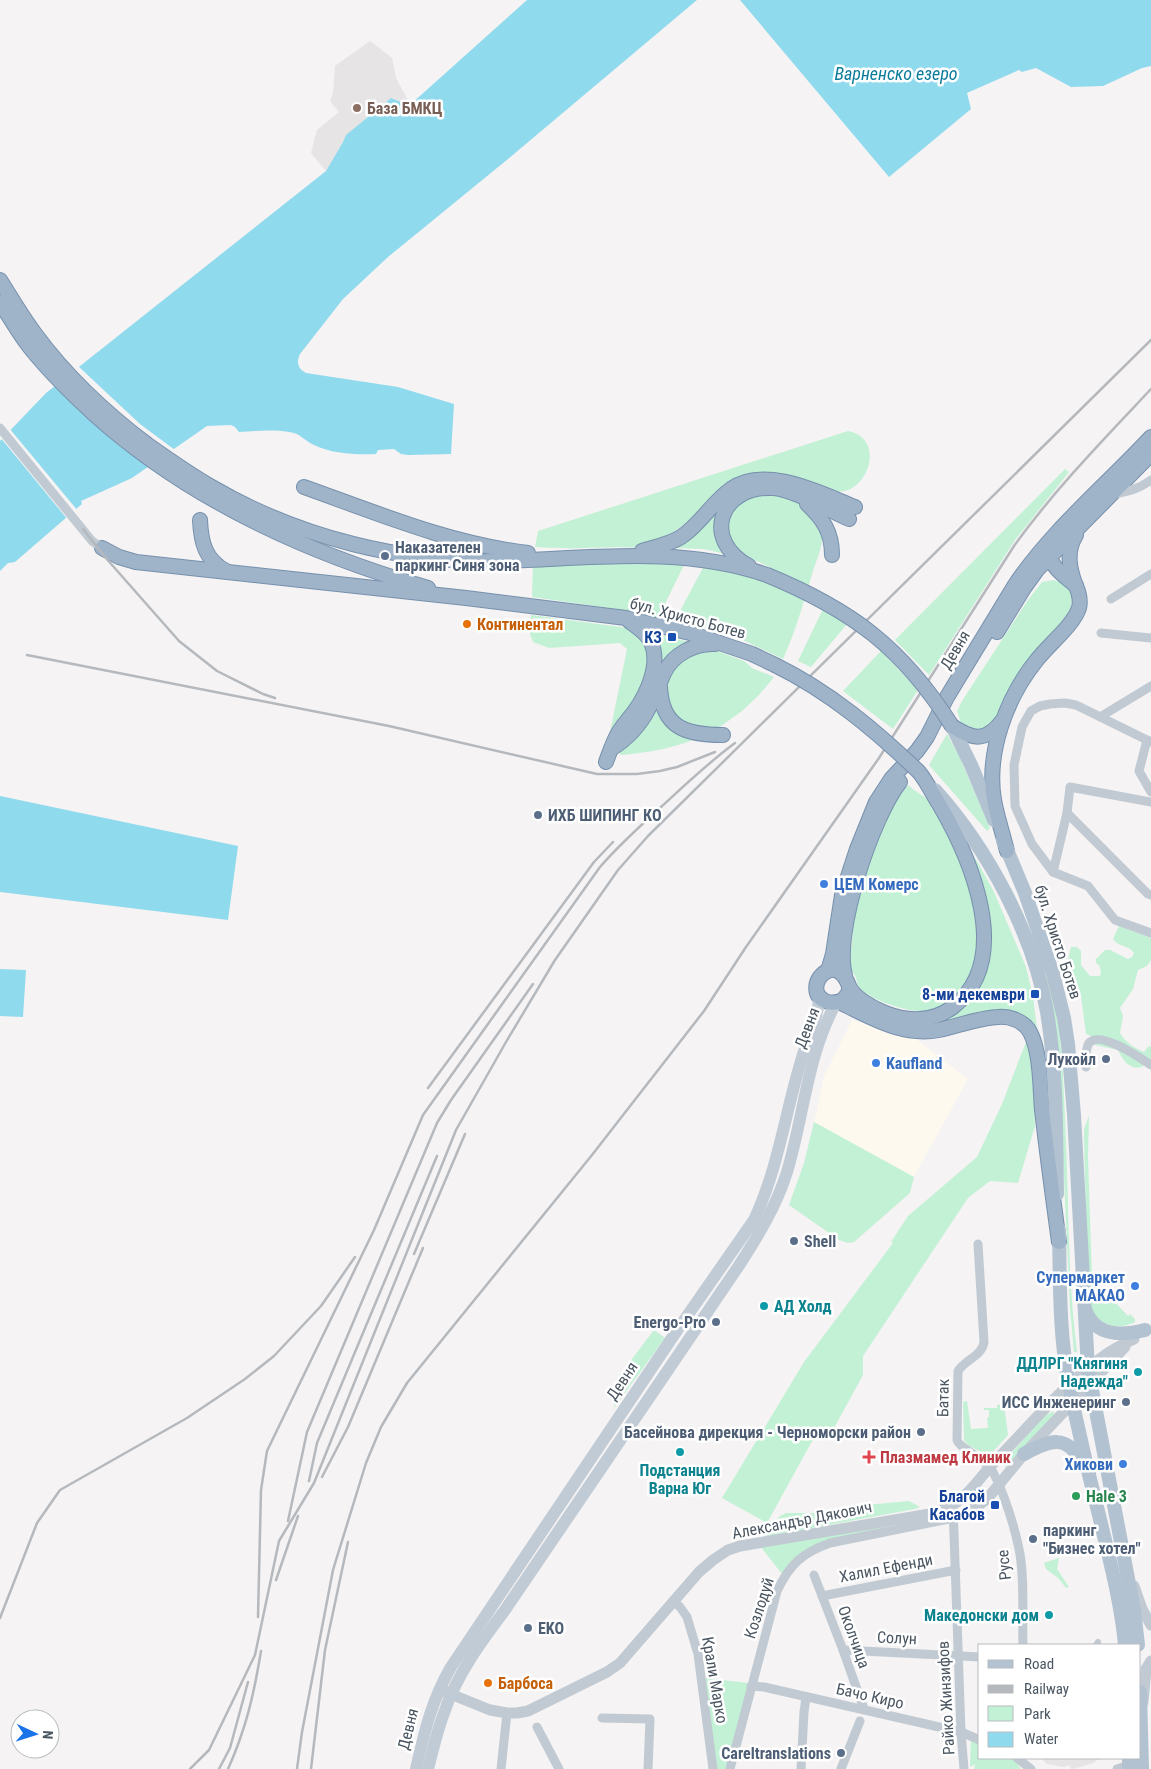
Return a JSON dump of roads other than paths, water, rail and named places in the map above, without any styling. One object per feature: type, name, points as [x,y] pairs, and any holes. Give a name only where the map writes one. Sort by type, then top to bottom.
[{"type":"highway","points":[[0,280],[36,335],[69,374],[104,409],[131,432],[168,459],[209,486],[248,506],[323,536],[392,552],[429,557],[487,560],[563,557]]},
{"type":"highway","points":[[0,302],[25,341],[76,398],[122,439],[199,493],[265,528],[327,555],[466,598]]},
{"type":"highway","name":"Девня","points":[[828,971],[833,954],[844,888],[876,802],[891,779],[917,751],[927,737],[966,665],[1015,584],[1035,557],[1051,538],[1151,437]]},
{"type":"highway","name":"Девня","points":[[847,981],[842,961],[850,907],[862,865],[880,817],[897,786],[931,746],[955,700],[1024,588],[1050,556],[1151,454]]},
{"type":"highway","points":[[630,555],[682,536],[730,489],[749,482],[766,480],[790,483],[855,506]]},
{"type":"highway","points":[[304,487],[460,540],[491,548],[563,557]]},
{"type":"highway","points":[[764,574],[740,561],[726,546],[723,539],[722,525],[728,505],[738,496],[759,489],[781,489],[849,519]]},
{"type":"highway","points":[[799,496],[826,524],[831,538],[832,554]]},
{"type":"highway","points":[[200,520],[201,540],[206,552],[216,564],[234,573]]},
{"type":"highway","points":[[1007,851],[994,800],[995,752],[1004,718],[1014,696],[1030,669],[1075,616],[1080,600],[1072,578],[1070,551],[1079,528]]},
{"type":"highway","points":[[1051,538],[1050,556],[1052,564],[1072,578]]},
{"type":"highway","points":[[102,548],[119,557],[136,562],[466,598]]},
{"type":"highway","name":"бул. Христо Ботев","points":[[563,557],[663,555],[692,558],[764,574],[823,600],[864,626],[889,647],[919,679],[938,703],[952,726]]},
{"type":"highway","points":[[1035,557],[1050,556]]},
{"type":"highway","points":[[1024,588],[1046,575],[1072,578]]},
{"type":"highway","name":"бул. Христо Ботев","points":[[466,598],[626,618],[674,629],[723,644],[775,665],[809,683],[860,718],[921,775]]},
{"type":"highway","points":[[606,762],[616,735],[642,698],[654,664],[654,649],[648,637],[626,618]]},
{"type":"highway","points":[[611,749],[624,741],[636,728],[650,707],[667,668],[683,653],[700,645],[723,644]]},
{"type":"highway","points":[[660,685],[663,706],[674,723],[695,734],[723,735]]},
{"type":"highway","points":[[952,726],[966,735],[982,736],[992,732],[1004,718]]},
{"type":"highway","points":[[921,775],[944,814],[964,854],[976,889],[984,934],[980,967],[972,985],[961,1000],[948,1010],[932,1018],[906,1019],[888,1014],[864,1001],[838,971],[828,971],[818,980],[817,990],[819,995],[827,1002],[838,1002],[882,1023],[906,1030],[929,1032],[998,1017],[1013,1018],[1028,1028],[1037,1056],[1059,1242]]},
{"type":"highway","points":[[838,1002],[846,996],[847,981]]},
{"type":"main road","name":"бул. Христо Ботев","points":[[952,726],[972,765],[1025,893],[1054,974],[1068,1044],[1074,1115],[1088,1369],[1124,1554],[1138,1644]]},
{"type":"main road","name":"бул. Христо Ботев","points":[[921,775],[956,814],[989,865],[1023,932],[1043,995],[1051,1040],[1063,1336],[1069,1384],[1121,1610],[1125,1644]]},
{"type":"main road","name":"Девня","points":[[416,1769],[430,1710],[438,1690],[451,1667],[561,1502],[754,1220],[763,1200],[775,1163],[800,1062],[818,1005],[819,995]]},
{"type":"main road","name":"Девня","points":[[428,1769],[444,1713],[460,1676],[765,1225],[775,1206],[787,1172],[813,1063],[838,1002]]},
{"type":"main road","points":[[1084,1304],[1090,1320],[1109,1333],[1128,1335],[1143,1331]]},
{"type":"main road","points":[[1024,1454],[1044,1444],[1060,1442],[1066,1444],[1077,1453],[1090,1476]]},
{"type":"street","points":[[0,428],[92,541],[102,548]]},
{"type":"street","points":[[1112,494],[1129,492],[1142,487],[1151,480]]},
{"type":"street","points":[[1111,599],[1151,574]]},
{"type":"street","points":[[1101,633],[1151,638]]},
{"type":"street","points":[[1100,717],[1151,686]]},
{"type":"street","points":[[1151,792],[1139,771],[1149,741],[1076,705],[1065,703],[1040,706],[1032,711],[1022,727],[1014,765],[1014,806],[1032,844],[1053,872],[1088,886],[1115,920],[1151,933]]},
{"type":"street","points":[[1053,872],[1066,813],[1069,789],[1072,787],[1151,802]]},
{"type":"street","points":[[1066,813],[1151,895]]},
{"type":"street","points":[[1086,1067],[1088,1046],[1091,1041],[1099,1039],[1120,1046],[1151,1065]]},
{"type":"street","name":"Батак","points":[[978,1244],[984,1345],[982,1350],[958,1371],[957,1440],[959,1446],[978,1456],[990,1467],[1000,1484]]},
{"type":"street","points":[[936,1513],[954,1518],[972,1510],[987,1499],[1024,1454],[1143,1331]]},
{"type":"street","name":"Александър Дякович","points":[[438,1690],[490,1710],[507,1713],[528,1711],[607,1672],[630,1653],[699,1572],[712,1560],[728,1550],[740,1546],[936,1513],[953,1506],[965,1496],[1069,1384],[1101,1357],[1143,1331]]},
{"type":"street","name":"Русе","points":[[1000,1484],[1020,1550],[1023,1644]]},
{"type":"street","name":"Райко Жинзифов","points":[[953,1506],[964,1769]]},
{"type":"street","name":"Козлодуй","points":[[730,1769],[777,1591],[785,1574],[797,1561],[816,1548],[830,1542],[954,1518]]},
{"type":"street","points":[[1124,1554],[1142,1609],[1151,1626]]},
{"type":"street","name":"Халил Ефенди","points":[[822,1596],[956,1570]]},
{"type":"street","name":"Околчица","points":[[814,1575],[864,1710]]},
{"type":"street","name":"Крали Марко","points":[[673,1601],[680,1607],[686,1617],[698,1654],[714,1769]]},
{"type":"street","name":"Солун","points":[[843,1650],[978,1657]]},
{"type":"street","points":[[1141,1726],[1146,1669],[1150,1661]]},
{"type":"street","name":"Бачо Киро","points":[[751,1686],[764,1687],[961,1732],[978,1739]]},
{"type":"street","points":[[801,1769],[806,1697]]},
{"type":"street","points":[[501,1769],[507,1713]]},
{"type":"street","points":[[602,1718],[650,1719],[648,1769]]},
{"type":"street","points":[[841,1769],[860,1721]]},
{"type":"street","points":[[537,1727],[559,1769]]},
{"type":"street","points":[[1018,1759],[1030,1766]]},
{"type":"water","points":[[527,0],[697,0],[388,257],[343,299],[300,354],[298,365],[306,373],[398,387],[454,404],[451,454],[408,455],[401,454],[394,449],[378,450],[376,454],[345,453],[321,448],[294,433],[273,431],[239,432],[231,425],[207,426],[132,478],[81,501],[82,504],[15,562],[8,563],[0,571],[0,441],[46,393],[326,171],[346,135],[391,98],[411,104]]},
{"type":"water","name":"Варненско езеро","points":[[740,0],[1151,0],[1151,66],[1142,68],[1103,86],[1071,87],[1036,68],[1022,72],[1019,70],[967,93],[971,109],[889,177]]},
{"type":"water","points":[[0,796],[238,846],[228,920],[0,892]]},
{"type":"water","points":[[0,969],[26,970],[23,1017],[0,1016]]},
{"type":"railway","points":[[190,1769],[209,1750],[255,1655],[279,1541],[314,1483],[456,1130],[555,960],[618,870],[648,836],[1151,340]]},
{"type":"railway","points":[[297,1769],[302,1732],[333,1570],[366,1463],[381,1427],[407,1383],[592,1155],[704,1011],[746,947],[879,758],[1014,546],[1080,465],[1151,389]]},
{"type":"railway","points":[[83,529],[105,557],[179,641],[217,671],[275,698]]},
{"type":"railway","points":[[27,655],[389,726],[597,774],[637,774],[660,771],[677,767],[715,752]]},
{"type":"railway","points":[[258,1617],[261,1490],[267,1451],[374,1230],[423,1115],[600,867],[645,821],[706,766],[735,743]]},
{"type":"railway","points":[[428,1088],[594,862],[613,842]]},
{"type":"railway","points":[[288,1521],[307,1432],[437,1123],[451,1100],[533,984]]},
{"type":"railway","points":[[414,1254],[465,1134]]},
{"type":"railway","points":[[309,1481],[317,1443],[437,1156]]},
{"type":"railway","points":[[322,1477],[348,1427],[423,1248]]},
{"type":"railway","points":[[0,1618],[37,1523],[60,1490],[187,1418],[245,1379],[274,1356],[321,1306],[355,1257]]},
{"type":"railway","points":[[276,1580],[298,1516]]},
{"type":"railway","points":[[311,1769],[325,1650],[348,1542]]},
{"type":"railway","points":[[228,1769],[249,1711],[261,1651]]},
{"type":"railway","points":[[219,1769],[230,1748],[248,1682]]},
{"type":"place","name":"База БМКЦ","points":[[357,108]]},
{"type":"place","name":"Наказателен паркинг Синя зона","points":[[385,556]]},
{"type":"place","name":"Континентал","points":[[467,624]]},
{"type":"place","name":"КЗ","points":[[672,637]]},
{"type":"place","name":"ИХБ ШИПИНГ КО","points":[[538,815]]},
{"type":"place","name":"ЦЕМ Комерс","points":[[824,884]]},
{"type":"place","name":"8-ми декември","points":[[1035,994]]},
{"type":"place","name":"Лукойл","points":[[1106,1059]]},
{"type":"place","name":"Kaufland","points":[[876,1063]]},
{"type":"place","name":"Shell","points":[[794,1241]]},
{"type":"place","name":"Супермаркет МАКАО","points":[[1135,1286]]},
{"type":"place","name":"АД Холд","points":[[764,1306]]},
{"type":"place","name":"Energo-Pro","points":[[716,1322]]},
{"type":"place","name":"ДДЛРГ \"Княгиня Надежда\"","points":[[1138,1372]]},
{"type":"place","name":"ИСС Инженеринг","points":[[1126,1402]]},
{"type":"place","name":"Басейнова дирекция - Черноморски район","points":[[921,1432]]},
{"type":"place","name":"Подстанция Варна Юг","points":[[680,1452]]},
{"type":"place","name":"Плазмамед Клиник","points":[[869,1457]]},
{"type":"place","name":"Хикови","points":[[1123,1464]]},
{"type":"place","name":"Hale 3","points":[[1076,1496]]},
{"type":"place","name":"Благой Касабов","points":[[995,1505]]},
{"type":"place","name":"паркинг \"Бизнес хотел\"","points":[[1033,1539]]},
{"type":"place","name":"Македонски дом","points":[[1049,1615]]},
{"type":"place","name":"EKO","points":[[528,1628]]},
{"type":"place","name":"Барбоса","points":[[488,1683]]},
{"type":"place","name":"Careltranslations","points":[[841,1753]]}]
